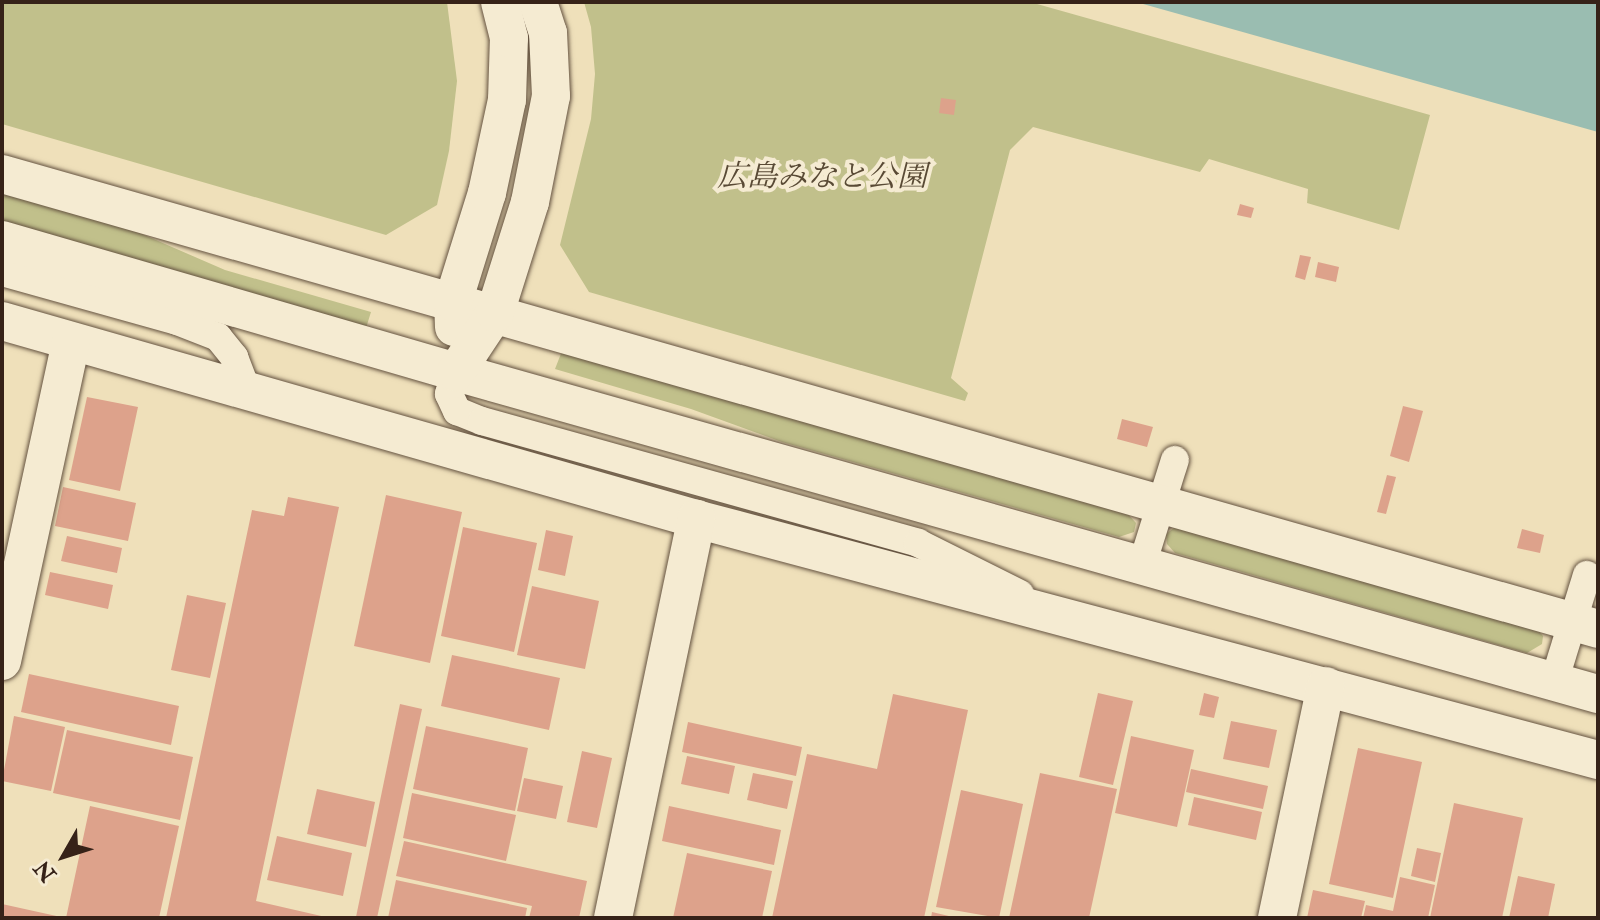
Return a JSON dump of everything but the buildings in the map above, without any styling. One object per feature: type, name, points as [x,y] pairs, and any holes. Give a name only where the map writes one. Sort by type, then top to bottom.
[{"type":"street","points":[[456,372],[453,302],[487,193],[507,100],[509,38],[500,2]]},
{"type":"street","points":[[538,2],[548,33],[551,96],[530,202],[495,313],[456,372],[449,394],[457,411],[757,500],[918,543],[1065,617]]},
{"type":"street","points":[[2,174],[1585,625]]},
{"type":"street","points":[[2,240],[456,372],[1598,694]]},
{"type":"street","points":[[2,272],[177,321],[218,337],[234,357],[247,391]]},
{"type":"street","points":[[2,321],[696,519],[1598,760]]},
{"type":"street","points":[[2,661],[71,342]]},
{"type":"street","points":[[1142,565],[1175,460]]},
{"type":"street","points":[[613,918],[696,519]]},
{"type":"street","points":[[1554,682],[1585,625],[1587,575]]},
{"type":"street","points":[[1277,918],[1326,686]]},
{"type":"green space","points":[[2,2],[447,2],[457,81],[449,151],[437,205],[386,235],[2,124]]},
{"type":"green space","name":"広島みなと公園","points":[[584,2],[1030,2],[1430,115],[1399,230],[1307,203],[1308,189],[1209,159],[1200,172],[1033,127],[1010,150],[951,378],[968,393],[965,401],[589,292],[560,245],[591,119],[595,74],[591,27]]},
{"type":"green space","points":[[2,191],[119,224],[225,270],[371,312],[366,328],[2,222]]},
{"type":"green space","points":[[562,351],[1126,512],[1136,523],[1134,532],[1119,537],[782,442],[691,409],[555,369]]},
{"type":"green space","points":[[1179,524],[1537,629],[1543,636],[1542,644],[1527,653],[1175,553],[1167,544],[1166,534]]},
{"type":"water","points":[[1136,2],[1598,2],[1598,132]]}]
